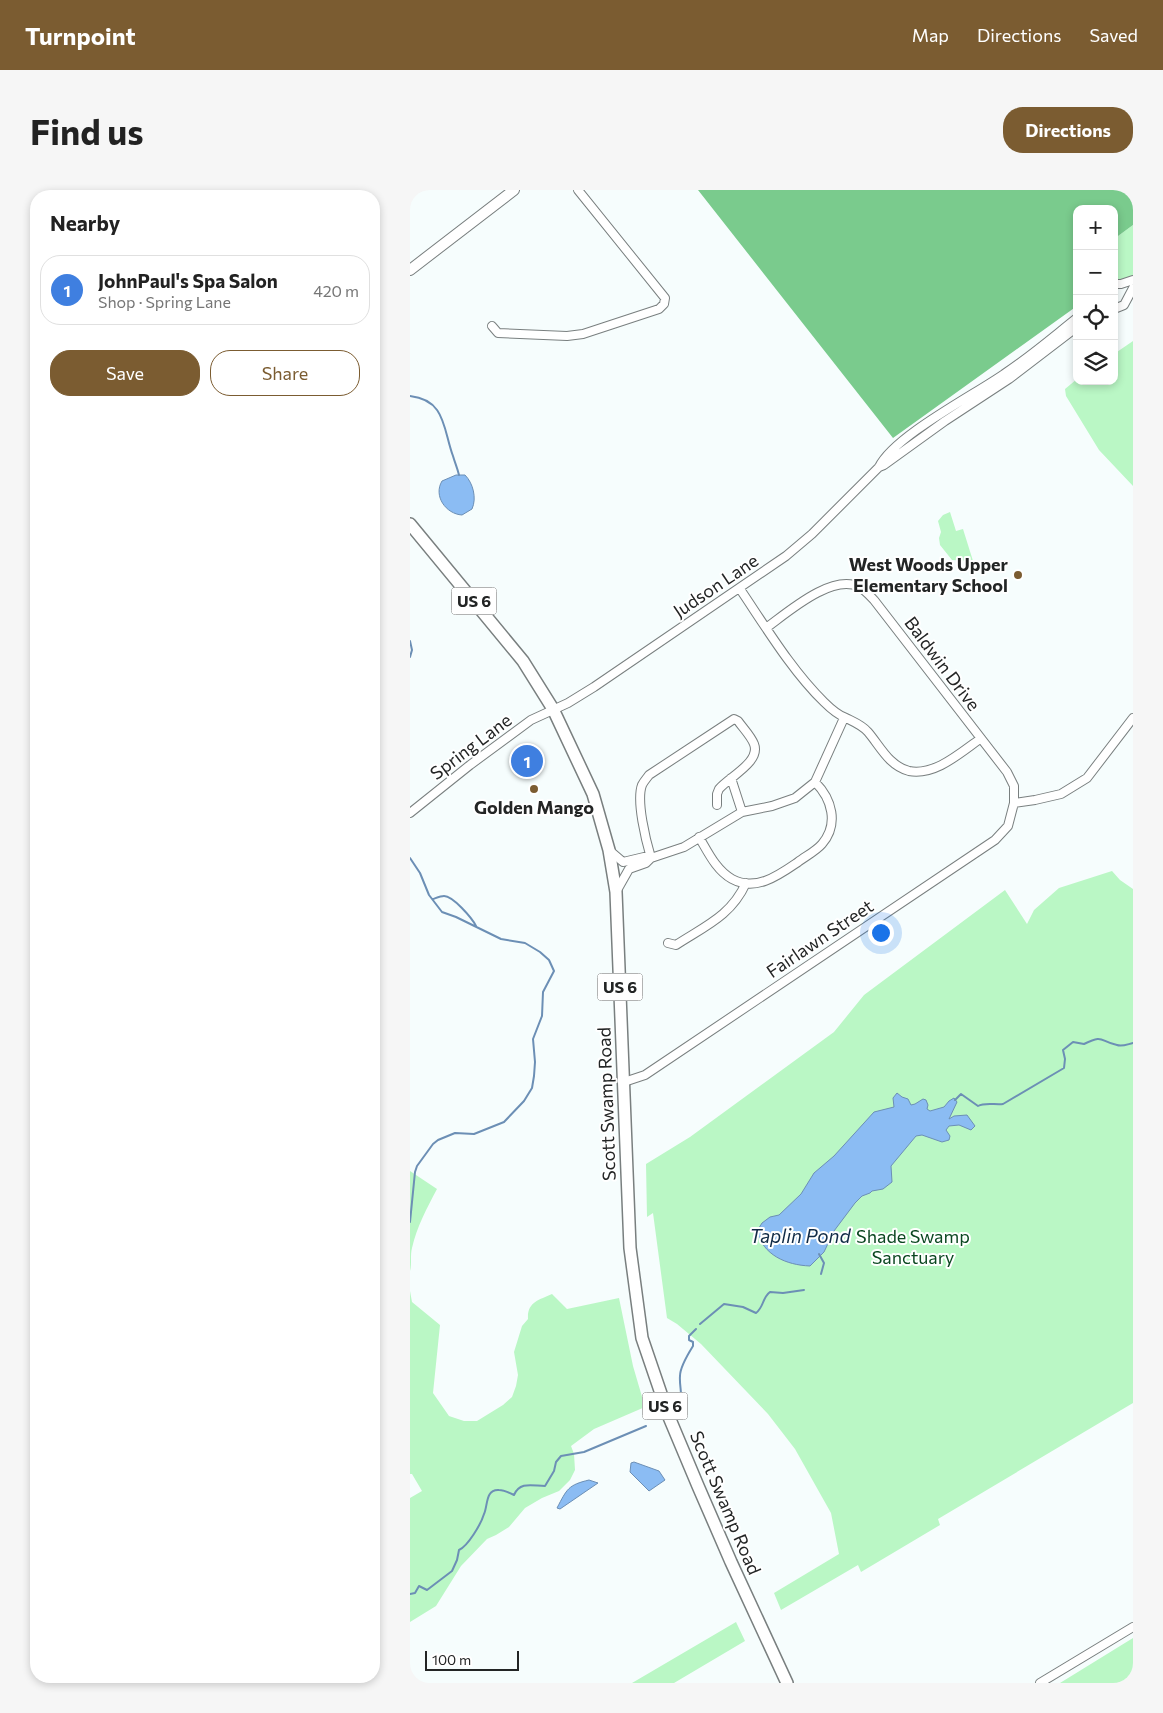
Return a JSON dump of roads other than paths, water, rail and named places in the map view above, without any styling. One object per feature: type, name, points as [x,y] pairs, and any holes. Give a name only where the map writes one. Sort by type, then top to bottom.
[{"type":"highway","name":"Scott Swamp Road","points":[[410,524],[523,660],[553,709],[593,794],[609,850],[616,892],[630,1248],[642,1338],[669,1417],[700,1492],[787,1683]]},
{"type":"main road","points":[[410,270],[514,190]]},
{"type":"street","points":[[492,326],[498,333],[567,336],[583,334],[659,309],[664,304],[664,298],[578,190]]},
{"type":"street","points":[[1118,284],[1133,280]]},
{"type":"street","points":[[1118,284],[1131,291],[1124,305],[1118,307]]},
{"type":"street","name":"Judson Lane","points":[[553,709],[568,703],[594,687],[740,589],[798,546],[879,467],[890,452],[913,434],[1004,375],[1073,321]]},
{"type":"street","name":"Judson Lane","points":[[879,467],[1009,379],[1073,330]]},
{"type":"street","name":"Baldwin Drive","points":[[766,628],[819,590],[838,584],[859,586],[874,600],[1007,772],[1014,786],[1014,803]]},
{"type":"street","points":[[740,589],[788,659],[824,703],[844,718],[862,726],[890,761],[908,770],[919,771],[937,767],[946,763],[980,739]]},
{"type":"street","name":"Spring Lane","points":[[410,813],[531,720],[553,709]]},
{"type":"street","points":[[616,892],[629,869],[646,863],[651,858],[684,847],[742,812],[772,806],[795,798],[815,782],[844,718]]},
{"type":"street","points":[[1014,803],[1061,794],[1087,778],[1133,718]]},
{"type":"street","points":[[651,858],[644,830],[641,803],[642,785],[649,775],[734,720],[738,721],[753,743],[755,752],[752,760],[719,789],[717,805]]},
{"type":"street","points":[[731,778],[742,812]]},
{"type":"street","points":[[699,837],[721,871],[733,880],[746,883],[762,882],[776,877],[816,850],[826,838],[832,822],[831,805],[823,790],[815,782]]},
{"type":"street","name":"Fairlawn Street","points":[[624,1082],[645,1075],[994,840],[1008,826],[1014,803]]},
{"type":"street","points":[[609,850],[623,862],[644,857],[651,858]]},
{"type":"street","points":[[668,943],[676,944],[723,914],[735,902],[746,883]]},
{"type":"street","points":[[1040,1683],[1133,1627]]},
{"type":"water","points":[[456,475],[465,475],[468,478],[474,496],[472,509],[462,515],[446,508],[439,492],[442,481]]},
{"type":"water","name":"Taplin Pond","points":[[897,1093],[908,1099],[911,1105],[923,1099],[926,1100],[927,1109],[930,1111],[944,1107],[954,1098],[957,1102],[949,1119],[954,1116],[967,1115],[975,1126],[971,1130],[959,1125],[949,1126],[946,1130],[950,1136],[949,1140],[942,1142],[922,1135],[916,1136],[891,1166],[892,1182],[883,1189],[872,1191],[862,1196],[855,1203],[834,1231],[824,1252],[810,1266],[784,1261],[770,1252],[764,1246],[757,1231],[762,1223],[770,1217],[779,1215],[801,1194],[814,1173],[834,1156],[874,1112],[894,1107],[893,1098]]},
{"type":"water","points":[[634,1462],[659,1471],[665,1480],[649,1491],[630,1472],[631,1463]]},
{"type":"water","points":[[589,1480],[598,1483],[560,1509],[557,1508],[563,1496],[572,1486]]},
{"type":"waterway","points":[[410,396],[431,403],[437,410],[441,417],[459,475]]},
{"type":"waterway","points":[[410,641],[412,650],[410,657]]},
{"type":"waterway","points":[[410,858],[420,873],[429,895],[442,912],[501,939],[525,943],[549,960],[554,971],[543,992],[542,1016],[533,1039],[535,1062],[532,1088],[524,1101],[504,1122],[474,1134],[455,1133],[433,1144],[417,1166],[415,1172],[410,1222]]},
{"type":"waterway","points":[[433,899],[444,896],[448,897],[457,903],[476,926]]},
{"type":"waterway","points":[[955,1100],[961,1094],[978,1106],[1003,1104],[1064,1068],[1063,1050],[1073,1042],[1084,1044],[1095,1039],[1101,1039],[1119,1046],[1133,1043]]},
{"type":"waterway","points":[[819,1254],[824,1263],[821,1274]]},
{"type":"waterway","points":[[700,1324],[724,1304],[743,1307],[756,1313],[770,1292],[783,1293],[804,1290]]},
{"type":"waterway","points":[[679,1409],[681,1401],[680,1372],[693,1346],[689,1336],[696,1329]]},
{"type":"waterway","points":[[410,1594],[415,1593],[419,1586],[427,1590],[452,1571],[459,1550],[463,1548],[480,1523],[491,1492],[501,1490],[514,1495],[523,1486],[545,1486],[554,1471],[556,1462],[561,1456],[584,1452],[646,1426]]},
{"type":"place","name":"West Woods Upper Elementary School","points":[[1018,575]]},
{"type":"place","name":"JohnPaul's Spa Salon","points":[[527,761]]},
{"type":"place","name":"Golden Mango","points":[[534,789]]},
{"type":"park label","name":"Shade Swamp Sanctuary","points":[[913,1247]]}]
